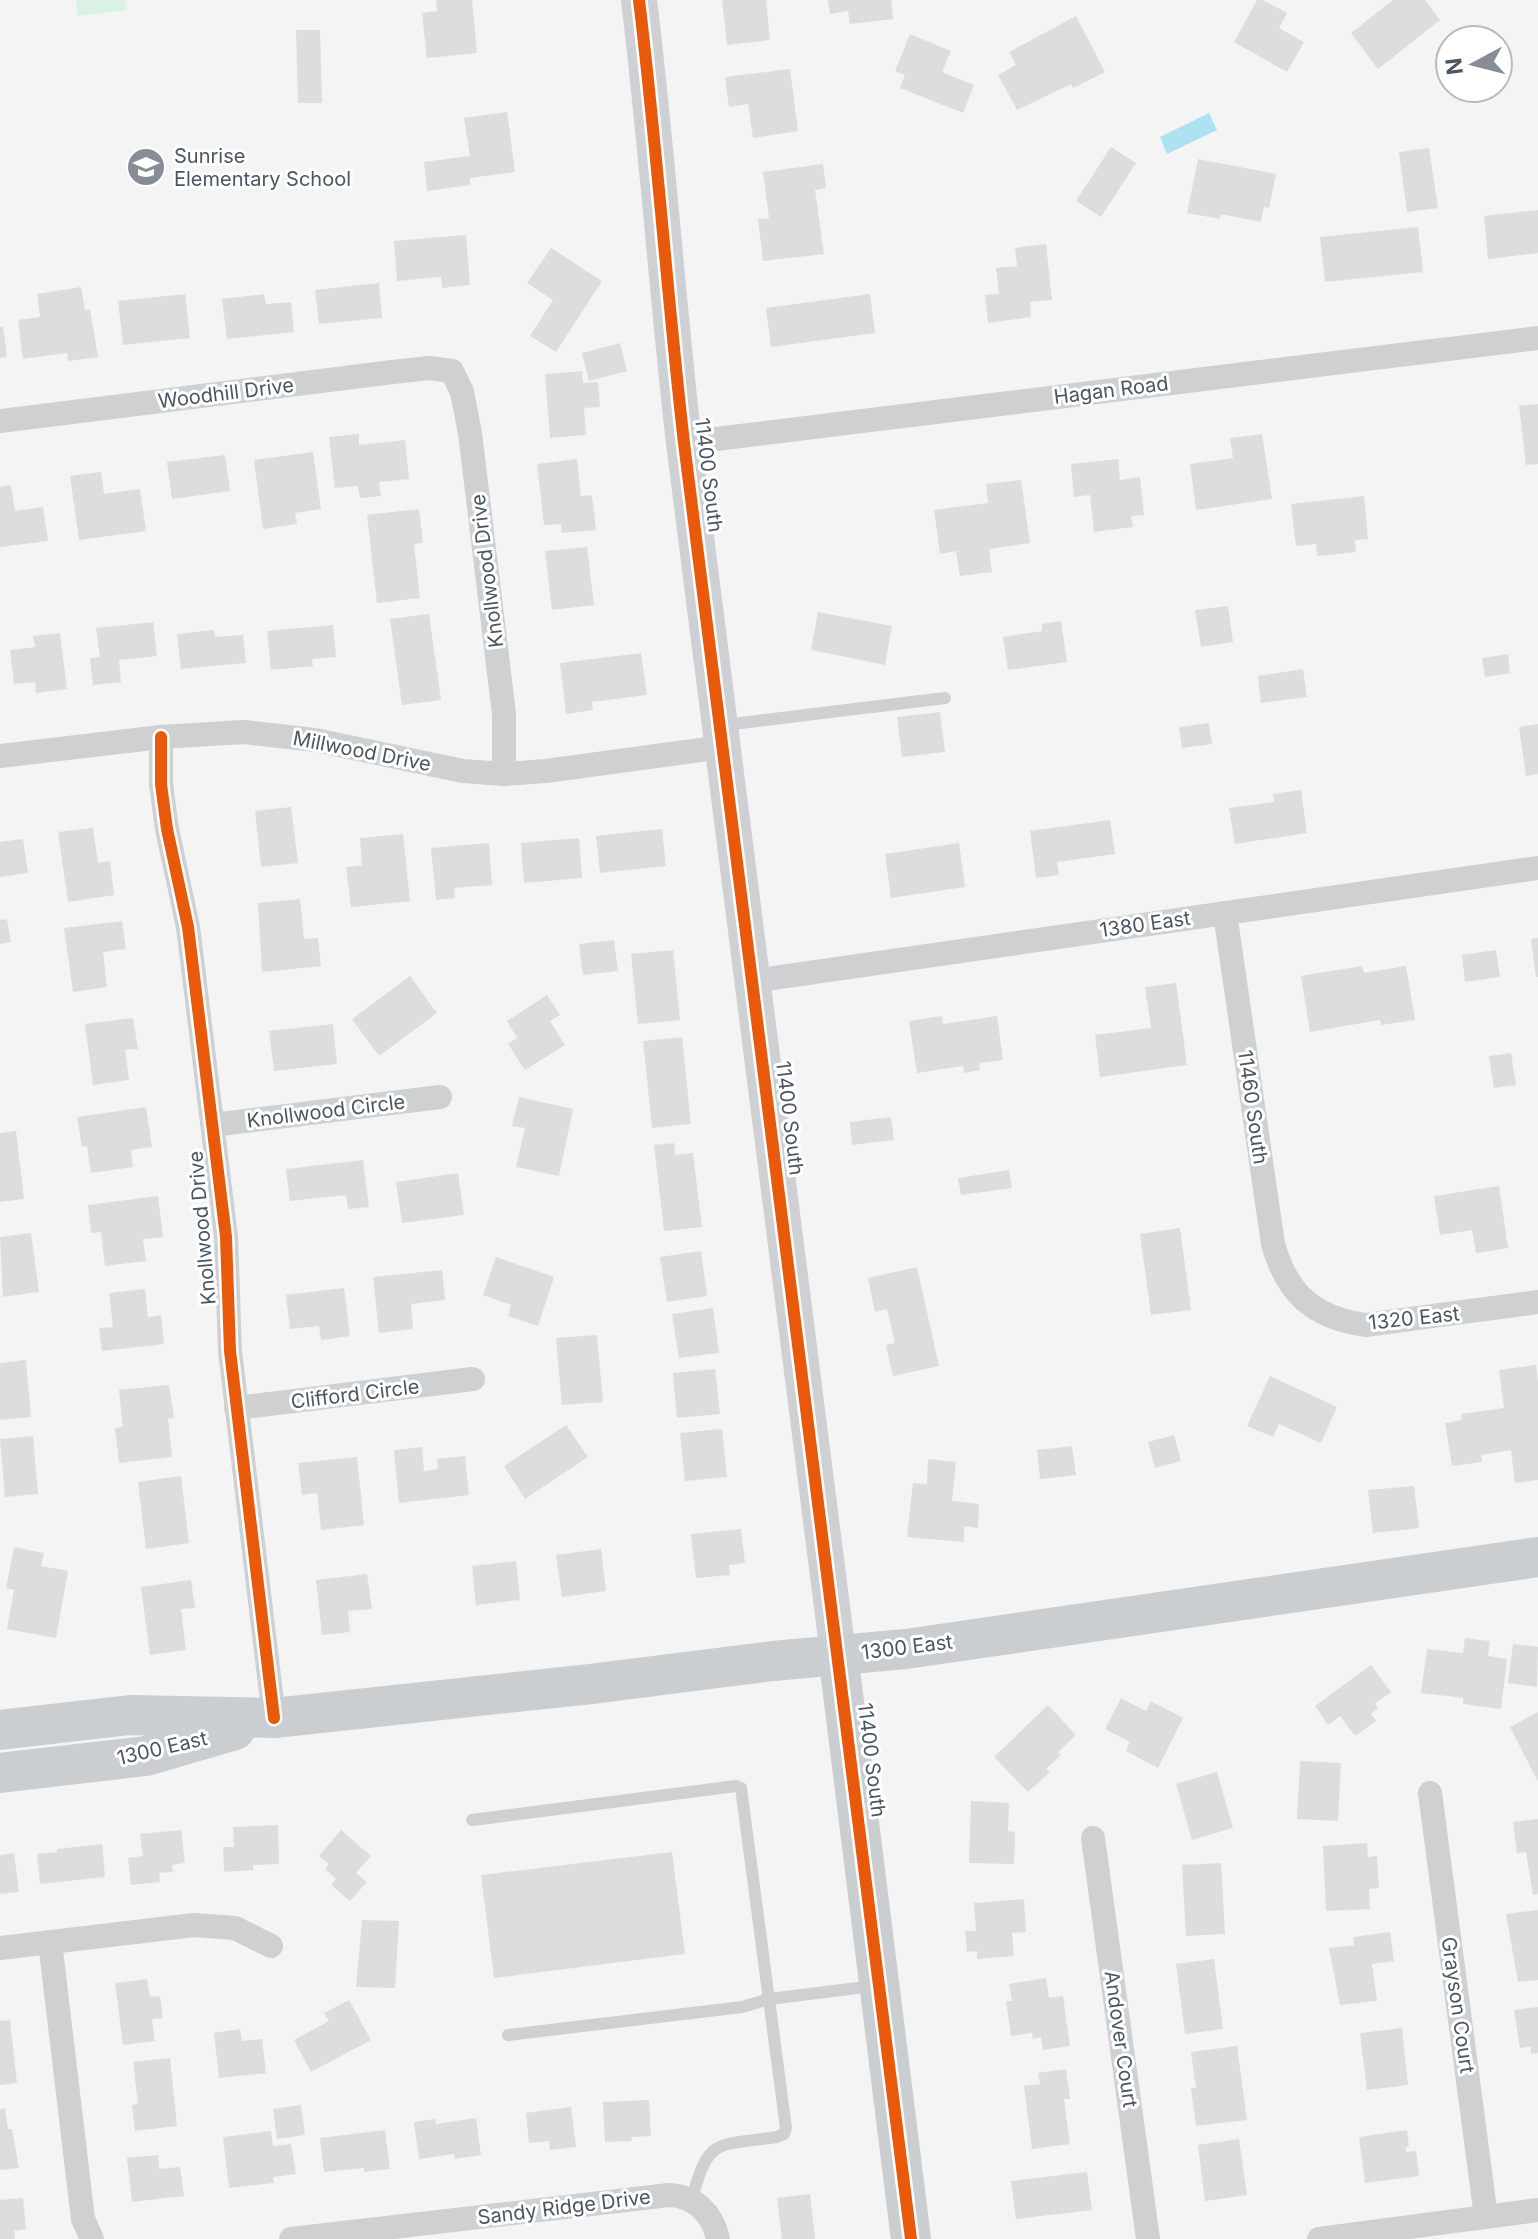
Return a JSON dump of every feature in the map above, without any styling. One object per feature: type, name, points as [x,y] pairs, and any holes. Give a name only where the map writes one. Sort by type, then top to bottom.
[{"type":"main road","name":"11400 South","points":[[639,0],[684,443],[911,2239]]},
{"type":"main road","name":"1300 East","points":[[0,1730],[130,1715],[274,1718],[838,1654],[906,1649],[1538,1557]]},
{"type":"main road","name":"1300 East","points":[[0,1773],[146,1756],[274,1718]]},
{"type":"street","name":"Hagan Road","points":[[684,443],[1538,338]]},
{"type":"street","name":"Woodhill Drive","points":[[0,421],[429,368],[452,371]]},
{"type":"street","name":"Knollwood Drive","points":[[452,371],[462,392],[470,433],[504,714],[504,774]]},
{"type":"street","name":"Millwood Drive","points":[[0,756],[161,737],[244,732],[278,734],[463,771],[504,774],[546,771],[722,736]]},
{"type":"street","name":"Knollwood Drive","points":[[161,737],[161,784],[167,829],[188,927],[226,1237],[230,1351],[274,1718]]},
{"type":"street","name":"1380 East","points":[[753,981],[1538,868]]},
{"type":"street","name":"11460 South","points":[[1225,913],[1273,1244],[1283,1271],[1298,1294]]},
{"type":"street","name":"Knollwood Circle","points":[[213,1125],[440,1097]]},
{"type":"street","name":"1320 East","points":[[1298,1294],[1315,1310],[1339,1321],[1365,1325],[1538,1302]]},
{"type":"street","name":"Clifford Circle","points":[[236,1408],[473,1379]]},
{"type":"street","name":"Grayson Court","points":[[1430,1793],[1486,2217]]},
{"type":"street","name":"Andover Court","points":[[1093,1838],[1148,2239]]},
{"type":"street","points":[[0,1948],[194,1925],[235,1928],[271,1946]]},
{"type":"street","points":[[50,1942],[83,2219],[92,2239]]},
{"type":"street","name":"Sandy Ridge Drive","points":[[291,2239],[669,2195],[681,2195],[692,2200]]},
{"type":"street","points":[[692,2200],[709,2214],[718,2239]]},
{"type":"street","points":[[1319,2239],[1538,2210]]},
{"type":"lane","points":[[722,736],[945,698]]},
{"type":"lane","points":[[472,1820],[736,1786],[741,1788],[786,2128],[784,2134],[777,2137],[719,2146],[707,2155],[692,2200]]},
{"type":"lane","points":[[508,2035],[742,2007],[769,1999],[880,1985]]},
{"type":"green space","points":[[76,0],[125,0],[127,10],[78,16]]},
{"type":"water","points":[[1209,113],[1217,130],[1167,154],[1160,137]]},
{"type":"building","points":[[436,0],[472,0],[477,53],[427,58],[422,13],[437,11]]},
{"type":"building","points":[[722,0],[766,0],[770,40],[727,45]]},
{"type":"building","points":[[828,0],[891,0],[893,19],[850,24],[848,11],[830,14]]},
{"type":"building","points":[[1257,0],[1287,13],[1279,28],[1304,42],[1287,72],[1234,42]]},
{"type":"building","points":[[1393,0],[1425,0],[1440,20],[1378,69],[1351,33]]},
{"type":"building","points":[[1076,16],[1105,72],[1073,88],[1071,84],[1017,110],[998,75],[1016,65],[1009,52]]},
{"type":"building","points":[[296,30],[320,30],[322,103],[298,103]]},
{"type":"building","points":[[910,34],[951,51],[942,72],[974,85],[963,113],[900,88],[905,75],[895,71]]},
{"type":"building","points":[[790,69],[798,131],[753,138],[748,104],[729,107],[725,77]]},
{"type":"building","points":[[507,112],[515,172],[470,178],[470,185],[427,191],[424,162],[470,156],[464,118]]},
{"type":"building","points":[[1111,147],[1136,163],[1101,217],[1076,201]]},
{"type":"building","points":[[1429,148],[1438,208],[1407,212],[1399,152]]},
{"type":"building","points":[[1198,159],[1276,174],[1269,208],[1264,207],[1261,222],[1221,214],[1220,219],[1187,213]]},
{"type":"building","points":[[823,164],[826,188],[815,190],[824,254],[763,261],[758,219],[769,218],[763,172]]},
{"type":"building","points":[[1538,210],[1538,253],[1488,259],[1484,216]]},
{"type":"building","points":[[1418,227],[1423,272],[1325,282],[1320,237]]},
{"type":"building","points":[[466,235],[470,285],[442,288],[441,277],[397,281],[394,241]]},
{"type":"building","points":[[1046,244],[1052,300],[1030,302],[1031,317],[988,323],[985,295],[999,294],[996,268],[1017,266],[1015,248]]},
{"type":"building","points":[[551,248],[602,281],[556,352],[530,336],[553,300],[527,283]]},
{"type":"building","points":[[379,283],[382,318],[319,324],[315,290]]},
{"type":"building","points":[[81,287],[85,310],[90,309],[98,357],[68,361],[67,353],[23,359],[18,320],[40,317],[37,294]]},
{"type":"building","points":[[185,294],[190,338],[123,345],[118,301]]},
{"type":"building","points":[[264,294],[266,304],[291,302],[294,332],[227,339],[222,299]]},
{"type":"building","points":[[870,294],[875,333],[771,347],[766,308]]},
{"type":"building","points":[[3,326],[7,357],[0,358],[0,327]]},
{"type":"building","points":[[620,343],[627,371],[589,381],[582,353]]},
{"type":"building","points":[[582,371],[583,383],[598,382],[600,407],[584,408],[586,435],[550,438],[545,374]]},
{"type":"building","points":[[1538,404],[1538,464],[1526,465],[1519,406]]},
{"type":"building","points":[[359,434],[359,445],[405,440],[409,479],[379,482],[381,496],[360,498],[358,486],[335,488],[329,437]]},
{"type":"building","points":[[1262,434],[1272,499],[1196,510],[1190,464],[1233,458],[1230,438]]},
{"type":"building","points":[[313,452],[321,509],[295,513],[297,524],[263,529],[254,460]]},
{"type":"building","points":[[225,455],[230,491],[172,499],[167,462]]},
{"type":"building","points":[[577,459],[581,496],[592,495],[596,530],[562,533],[561,524],[544,525],[537,464]]},
{"type":"building","points":[[1118,459],[1120,480],[1140,477],[1144,515],[1131,516],[1133,527],[1094,532],[1090,495],[1074,497],[1071,464]]},
{"type":"building","points":[[101,472],[104,494],[140,489],[146,531],[79,540],[70,476]]},
{"type":"building","points":[[1021,480],[1030,543],[989,549],[992,572],[960,576],[956,551],[940,554],[934,510],[988,503],[986,484]]},
{"type":"building","points":[[11,485],[15,511],[43,507],[48,541],[0,547],[0,487]]},
{"type":"building","points":[[1364,496],[1368,539],[1355,540],[1356,552],[1317,556],[1316,544],[1296,546],[1291,504]]},
{"type":"building","points":[[419,509],[423,543],[414,544],[420,598],[377,603],[367,515]]},
{"type":"building","points":[[587,547],[594,605],[552,610],[545,551]]},
{"type":"building","points":[[1228,606],[1233,642],[1201,647],[1195,610]]},
{"type":"building","points":[[818,612],[892,626],[885,665],[811,650]]},
{"type":"building","points":[[429,614],[441,700],[402,705],[390,619]]},
{"type":"building","points":[[1061,621],[1067,662],[1008,670],[1003,637],[1042,631],[1042,624]]},
{"type":"building","points":[[153,622],[157,656],[119,660],[121,682],[93,685],[90,658],[100,657],[96,628]]},
{"type":"building","points":[[333,625],[336,657],[312,659],[313,666],[271,670],[267,631]]},
{"type":"building","points":[[214,630],[215,637],[243,635],[246,663],[181,669],[177,634]]},
{"type":"building","points":[[60,633],[67,689],[36,693],[35,682],[14,684],[10,650],[35,647],[33,636]]},
{"type":"building","points":[[641,653],[647,695],[592,702],[593,710],[566,714],[560,663]]},
{"type":"building","points":[[1508,654],[1510,673],[1485,677],[1482,658]]},
{"type":"building","points":[[1303,669],[1307,697],[1261,703],[1258,676]]},
{"type":"building","points":[[940,712],[945,752],[902,757],[897,717]]},
{"type":"building","points":[[1209,723],[1212,744],[1182,748],[1179,727]]},
{"type":"building","points":[[1538,724],[1538,774],[1526,776],[1519,727]]},
{"type":"building","points":[[1301,790],[1307,833],[1235,844],[1229,808],[1274,802],[1273,794]]},
{"type":"building","points":[[291,807],[298,863],[261,867],[255,811]]},
{"type":"building","points":[[1110,820],[1115,854],[1057,862],[1059,875],[1036,878],[1030,831]]},
{"type":"building","points":[[93,828],[98,863],[110,861],[114,895],[68,902],[58,832]]},
{"type":"building","points":[[662,829],[666,866],[600,873],[596,836]]},
{"type":"building","points":[[403,834],[410,901],[351,907],[346,867],[362,865],[360,838]]},
{"type":"building","points":[[579,838],[582,878],[524,883],[521,843]]},
{"type":"building","points":[[23,839],[28,873],[0,877],[0,842]]},
{"type":"building","points":[[489,843],[492,885],[454,888],[455,898],[436,900],[431,848]]},
{"type":"building","points":[[959,843],[965,887],[891,898],[885,854]]},
{"type":"building","points":[[300,899],[304,939],[318,938],[321,966],[262,972],[258,903]]},
{"type":"building","points":[[7,919],[11,942],[0,944],[0,920]]},
{"type":"building","points":[[122,921],[126,949],[103,952],[107,987],[73,992],[64,928]]},
{"type":"building","points":[[1538,938],[1538,977],[1536,977],[1531,939]]},
{"type":"building","points":[[614,940],[618,971],[583,975],[579,944]]},
{"type":"building","points":[[673,950],[680,1020],[638,1024],[631,954]]},
{"type":"building","points":[[1496,950],[1500,977],[1465,982],[1462,955]]},
{"type":"building","points":[[1362,966],[1364,973],[1406,966],[1415,1020],[1381,1025],[1380,1020],[1310,1032],[1301,976]]},
{"type":"building","points":[[410,976],[437,1013],[379,1056],[352,1019]]},
{"type":"building","points":[[1176,983],[1187,1065],[1100,1077],[1095,1035],[1151,1028],[1145,987]]},
{"type":"building","points":[[547,995],[560,1015],[550,1021],[565,1045],[525,1070],[508,1044],[517,1038],[507,1021]]},
{"type":"building","points":[[942,1016],[943,1024],[997,1016],[1003,1060],[979,1063],[980,1070],[964,1073],[963,1066],[917,1073],[909,1021]]},
{"type":"building","points":[[133,1018],[138,1049],[125,1050],[129,1080],[93,1085],[85,1024]]},
{"type":"building","points":[[333,1024],[337,1064],[274,1071],[269,1031]]},
{"type":"building","points":[[682,1037],[691,1124],[652,1128],[643,1041]]},
{"type":"building","points":[[1511,1053],[1516,1085],[1494,1088],[1489,1056]]},
{"type":"building","points":[[519,1097],[573,1109],[559,1176],[516,1167],[525,1128],[512,1126]]},
{"type":"building","points":[[146,1107],[152,1147],[131,1150],[133,1167],[91,1173],[87,1146],[82,1147],[77,1117]]},
{"type":"building","points":[[891,1117],[894,1140],[852,1145],[850,1122]]},
{"type":"building","points":[[16,1131],[24,1199],[0,1202],[0,1133]]},
{"type":"building","points":[[674,1143],[675,1155],[693,1153],[702,1227],[664,1231],[654,1145]]},
{"type":"building","points":[[363,1160],[369,1207],[348,1209],[346,1195],[290,1201],[286,1169]]},
{"type":"building","points":[[1009,1170],[1012,1188],[961,1195],[958,1178]]},
{"type":"building","points":[[458,1173],[464,1215],[402,1223],[396,1182]]},
{"type":"building","points":[[1499,1186],[1508,1248],[1476,1253],[1472,1230],[1440,1235],[1434,1196]]},
{"type":"building","points":[[158,1196],[163,1237],[143,1239],[146,1261],[105,1266],[101,1232],[91,1233],[88,1205]]},
{"type":"building","points":[[1180,1228],[1191,1310],[1151,1315],[1140,1234]]},
{"type":"building","points":[[31,1233],[39,1292],[3,1297],[0,1237]]},
{"type":"building","points":[[701,1251],[707,1296],[667,1302],[660,1257]]},
{"type":"building","points":[[496,1257],[554,1277],[538,1326],[508,1316],[511,1305],[483,1295]]},
{"type":"building","points":[[917,1267],[939,1366],[893,1376],[886,1345],[895,1343],[887,1309],[875,1312],[868,1278]]},
{"type":"building","points":[[442,1270],[445,1300],[411,1304],[413,1329],[379,1333],[373,1277]]},
{"type":"building","points":[[344,1288],[350,1336],[321,1340],[319,1326],[290,1329],[286,1295]]},
{"type":"building","points":[[145,1289],[148,1317],[161,1315],[164,1344],[102,1351],[99,1328],[113,1327],[109,1293]]},
{"type":"building","points":[[713,1308],[719,1353],[679,1358],[672,1314]]},
{"type":"building","points":[[597,1335],[603,1402],[562,1405],[556,1338]]},
{"type":"building","points":[[26,1360],[31,1417],[0,1420],[0,1363]]},
{"type":"building","points":[[1536,1365],[1538,1480],[1515,1483],[1511,1450],[1481,1455],[1482,1462],[1452,1466],[1445,1423],[1462,1420],[1461,1414],[1504,1408],[1499,1370]]},
{"type":"building","points":[[715,1369],[720,1414],[677,1418],[673,1373]]},
{"type":"building","points":[[1270,1376],[1337,1407],[1321,1443],[1279,1424],[1273,1437],[1247,1426]]},
{"type":"building","points":[[169,1385],[174,1418],[168,1419],[172,1457],[119,1463],[115,1428],[123,1427],[119,1390]]},
{"type":"building","points":[[566,1425],[588,1457],[525,1499],[504,1466]]},
{"type":"building","points":[[722,1429],[727,1477],[685,1481],[680,1433]]},
{"type":"building","points":[[1174,1435],[1181,1461],[1155,1468],[1148,1442]]},
{"type":"building","points":[[33,1436],[38,1494],[5,1497],[0,1439]]},
{"type":"building","points":[[1072,1446],[1076,1475],[1040,1479],[1037,1450]]},
{"type":"building","points":[[422,1447],[424,1471],[438,1469],[437,1459],[465,1456],[469,1495],[399,1503],[394,1450]]},
{"type":"building","points":[[357,1457],[364,1525],[321,1530],[317,1493],[302,1495],[298,1463]]},
{"type":"building","points":[[928,1459],[956,1462],[952,1501],[979,1504],[978,1528],[964,1526],[964,1542],[907,1537],[913,1483],[927,1484]]},
{"type":"building","points":[[181,1476],[189,1543],[146,1549],[138,1482]]},
{"type":"building","points":[[1414,1486],[1419,1528],[1373,1533],[1368,1490]]},
{"type":"building","points":[[741,1529],[745,1563],[729,1565],[730,1575],[696,1578],[691,1534]]},
{"type":"building","points":[[14,1547],[44,1553],[41,1566],[68,1571],[56,1638],[7,1629],[14,1590],[6,1588]]},
{"type":"building","points":[[601,1549],[606,1591],[562,1597],[556,1555]]},
{"type":"building","points":[[516,1561],[520,1600],[476,1605],[472,1566]]},
{"type":"building","points":[[367,1574],[372,1609],[348,1611],[350,1632],[322,1635],[316,1580]]},
{"type":"building","points":[[191,1580],[195,1608],[181,1609],[186,1650],[150,1655],[141,1587]]},
{"type":"building","points":[[1465,1638],[1490,1641],[1488,1656],[1507,1659],[1501,1709],[1463,1704],[1463,1698],[1421,1693],[1427,1649],[1463,1653]]},
{"type":"building","points":[[1513,1644],[1538,1647],[1537,1687],[1508,1683]]},
{"type":"building","points":[[1371,1665],[1391,1692],[1375,1703],[1378,1708],[1371,1714],[1376,1721],[1355,1736],[1340,1716],[1328,1725],[1315,1706]]},
{"type":"building","points":[[1121,1698],[1146,1711],[1151,1701],[1183,1718],[1158,1768],[1126,1751],[1130,1742],[1105,1729]]},
{"type":"building","points":[[1048,1705],[1076,1735],[1046,1769],[1050,1772],[1028,1792],[994,1757]]},
{"type":"building","points":[[1538,1712],[1538,1782],[1510,1727]]},
{"type":"building","points":[[1300,1761],[1341,1763],[1338,1821],[1297,1819]]},
{"type":"building","points":[[1217,1772],[1233,1828],[1192,1840],[1176,1784]]},
{"type":"building","points":[[971,1801],[1009,1803],[1008,1831],[1015,1832],[1014,1864],[969,1863]]},
{"type":"building","points":[[1538,1819],[1538,1894],[1533,1895],[1526,1852],[1517,1853],[1513,1822]]},
{"type":"building","points":[[278,1825],[279,1864],[253,1865],[253,1870],[224,1872],[223,1847],[234,1847],[233,1827]]},
{"type":"building","points":[[181,1830],[185,1863],[172,1865],[173,1872],[159,1873],[160,1882],[131,1885],[128,1858],[143,1856],[140,1834]]},
{"type":"building","points":[[341,1830],[371,1856],[356,1873],[367,1882],[350,1901],[331,1885],[336,1879],[325,1869],[329,1864],[319,1856]]},
{"type":"building","points":[[1367,1843],[1368,1857],[1377,1856],[1379,1888],[1369,1889],[1370,1909],[1326,1911],[1323,1846]]},
{"type":"building","points":[[102,1844],[105,1877],[40,1884],[37,1854]]},
{"type":"building","points":[[672,1852],[685,1954],[494,1978],[481,1875]]},
{"type":"building","points":[[14,1853],[19,1892],[0,1894],[0,1855]]},
{"type":"building","points":[[1221,1863],[1225,1934],[1186,1936],[1182,1865]]},
{"type":"building","points":[[1024,1899],[1026,1932],[1012,1933],[1014,1956],[977,1959],[977,1951],[967,1952],[965,1931],[976,1931],[974,1903]]},
{"type":"building","points":[[1538,1910],[1538,1980],[1518,1982],[1506,1914]]},
{"type":"building","points":[[362,1920],[399,1921],[395,1988],[356,1987]]},
{"type":"building","points":[[1390,1932],[1394,1961],[1372,1964],[1377,2001],[1340,2005],[1329,1948],[1354,1945],[1353,1937]]},
{"type":"building","points":[[1214,1959],[1223,2029],[1185,2034],[1176,1964]]},
{"type":"building","points":[[1046,1978],[1049,1998],[1063,1996],[1070,2046],[1043,2050],[1041,2037],[1033,2039],[1032,2033],[1011,2036],[1006,2001],[1012,2001],[1009,1984]]},
{"type":"building","points":[[147,1979],[150,1997],[160,1996],[163,2018],[152,2019],[155,2041],[123,2045],[115,1983]]},
{"type":"building","points":[[349,2000],[371,2040],[311,2072],[294,2040],[329,2021],[324,2013]]},
{"type":"building","points":[[1538,2007],[1538,2053],[1531,2054],[1531,2046],[1520,2048],[1514,2010]]},
{"type":"building","points":[[10,2020],[17,2083],[0,2085],[0,2021]]},
{"type":"building","points":[[1402,2028],[1408,2085],[1367,2090],[1360,2033]]},
{"type":"building","points":[[240,2029],[242,2041],[262,2039],[266,2073],[219,2078],[214,2033]]},
{"type":"building","points":[[1237,2046],[1247,2120],[1196,2126],[1191,2088],[1196,2088],[1191,2052]]},
{"type":"building","points":[[170,2058],[177,2126],[135,2131],[132,2105],[138,2104],[133,2062]]},
{"type":"building","points":[[1066,2069],[1070,2099],[1064,2099],[1070,2144],[1032,2149],[1024,2086],[1040,2084],[1038,2073]]},
{"type":"building","points":[[649,2100],[651,2136],[631,2137],[632,2141],[605,2142],[603,2102]]},
{"type":"building","points":[[301,2105],[305,2135],[277,2139],[273,2109]]},
{"type":"building","points":[[571,2107],[576,2147],[550,2150],[549,2141],[529,2143],[526,2113]]},
{"type":"building","points":[[5,2108],[19,2168],[0,2170],[0,2109]]},
{"type":"building","points":[[476,2118],[481,2155],[455,2159],[454,2154],[419,2159],[414,2122],[435,2119],[436,2124]]},
{"type":"building","points":[[385,2130],[390,2169],[324,2172],[320,2138]]},
{"type":"building","points":[[1407,2130],[1409,2147],[1406,2147],[1406,2152],[1416,2151],[1419,2176],[1365,2183],[1359,2137]]},
{"type":"building","points":[[271,2131],[273,2146],[291,2144],[296,2174],[273,2177],[274,2183],[229,2188],[223,2137]]},
{"type":"building","points":[[1239,2139],[1247,2195],[1205,2201],[1198,2145]]},
{"type":"building","points":[[158,2155],[159,2169],[180,2167],[184,2196],[132,2202],[127,2158]]},
{"type":"building","points":[[1087,2172],[1092,2210],[1016,2219],[1011,2181]]},
{"type":"building","points":[[810,2194],[815,2239],[782,2239],[777,2198]]},
{"type":"building","points":[[23,2198],[26,2229],[14,2231],[15,2239],[0,2239],[0,2200]]},
{"type":"cycle path","points":[[639,0],[684,443],[911,2239]]},
{"type":"cycle path","points":[[161,737],[161,784],[167,829],[188,927],[226,1237],[230,1351],[274,1718]]},
{"type":"place","name":"Sunrise Elementary School","points":[[146,167]]}]
